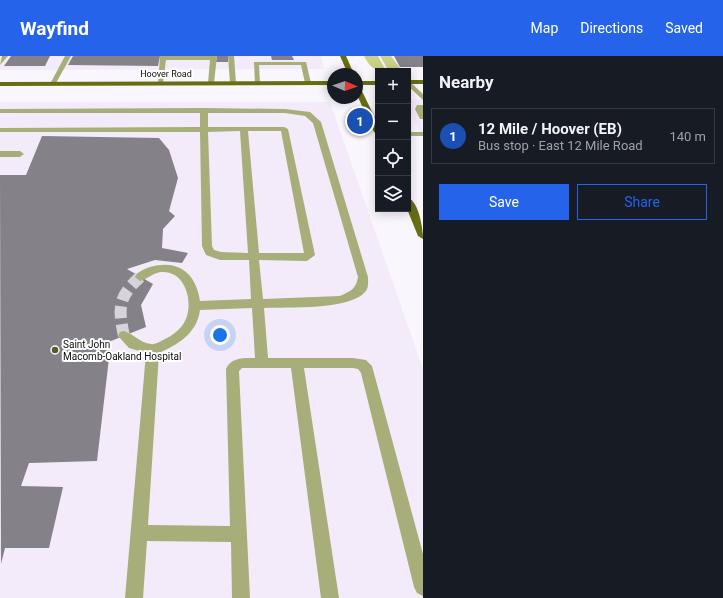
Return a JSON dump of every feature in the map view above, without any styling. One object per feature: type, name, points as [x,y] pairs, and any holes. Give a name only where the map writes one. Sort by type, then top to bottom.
[{"type":"main road","points":[[343,56],[348,68]]},
{"type":"main road","points":[[363,83],[375,82]]},
{"type":"main road","points":[[411,82],[423,82]]},
{"type":"main road","name":"Hoover Road","points":[[0,84],[327,83]]},
{"type":"main road","points":[[363,100],[375,126]]},
{"type":"main road","points":[[411,209],[423,236]]},
{"type":"lane","points":[[0,63],[5,56]]},
{"type":"lane","points":[[53,84],[68,56]]},
{"type":"lane","points":[[231,56],[233,83]]},
{"type":"lane","points":[[255,56],[257,83]]},
{"type":"lane","points":[[160,84],[163,57],[214,57],[212,83]]},
{"type":"lane","points":[[256,64],[303,59],[308,83]]},
{"type":"lane","points":[[411,85],[423,98]]},
{"type":"lane","points":[[423,107],[420,107],[419,109],[423,117]]},
{"type":"lane","points":[[0,130],[204,129],[281,129],[286,131],[310,255],[302,258],[254,258],[220,256],[210,252],[207,246],[204,129],[204,110]]},
{"type":"lane","points":[[0,111],[292,111],[307,114],[313,118],[317,122],[363,277],[362,288],[356,294],[341,300],[195,306]]},
{"type":"lane","points":[[244,129],[262,363]]},
{"type":"lane","points":[[411,134],[423,134]]},
{"type":"lane","points":[[0,154],[20,154]]},
{"type":"lane","points":[[124,336],[133,344],[153,350],[171,343],[185,332],[194,317],[194,292],[190,281],[183,273],[172,268],[160,268],[149,270],[140,277]]},
{"type":"lane","points":[[134,598],[153,350]]},
{"type":"lane","points":[[241,598],[232,369],[240,363],[353,363],[361,364],[367,370],[423,587]]},
{"type":"lane","points":[[297,363],[330,598]]},
{"type":"lane","points":[[139,533],[238,534]]},
{"type":"shaded area","points":[[0,56],[321,56],[324,69],[0,70]]},
{"type":"shaded area","points":[[411,99],[423,99],[423,137],[411,114]]},
{"type":"shaded area","points":[[0,102],[327,102],[327,104],[331,104],[423,369],[423,598],[0,598]]},
{"type":"green space","points":[[364,56],[378,56],[384,68],[375,69],[368,63]]},
{"type":"green space","points":[[380,56],[391,56],[400,68],[387,68]]},
{"type":"building","points":[[11,56],[50,56],[45,66],[4,66]]},
{"type":"building","points":[[73,56],[160,56],[158,66],[68,65]]},
{"type":"building","points":[[217,56],[228,56],[228,62],[216,62]]},
{"type":"building","points":[[271,56],[292,56],[294,60],[272,60]]},
{"type":"building","points":[[394,56],[423,56],[423,67],[400,67]]},
{"type":"building","name":"Saint John Macomb-Oakland Hospital","points":[[42,136],[159,138],[169,150],[178,178],[169,211],[175,216],[163,229],[162,248],[188,253],[182,263],[155,260],[127,269],[153,284],[141,305],[146,327],[111,341],[97,461],[29,463],[21,486],[63,487],[49,548],[5,548],[1,564],[0,175],[26,175]]},
{"type":"tunnel","points":[[124,336],[121,318],[122,304],[127,291],[140,277]]},
{"type":"place","name":"12 Mile / Hoover (EB)","points":[[360,121]]},
{"type":"place","name":"Saint John Macomb-Oakland Hospital","points":[[55,350]]}]
